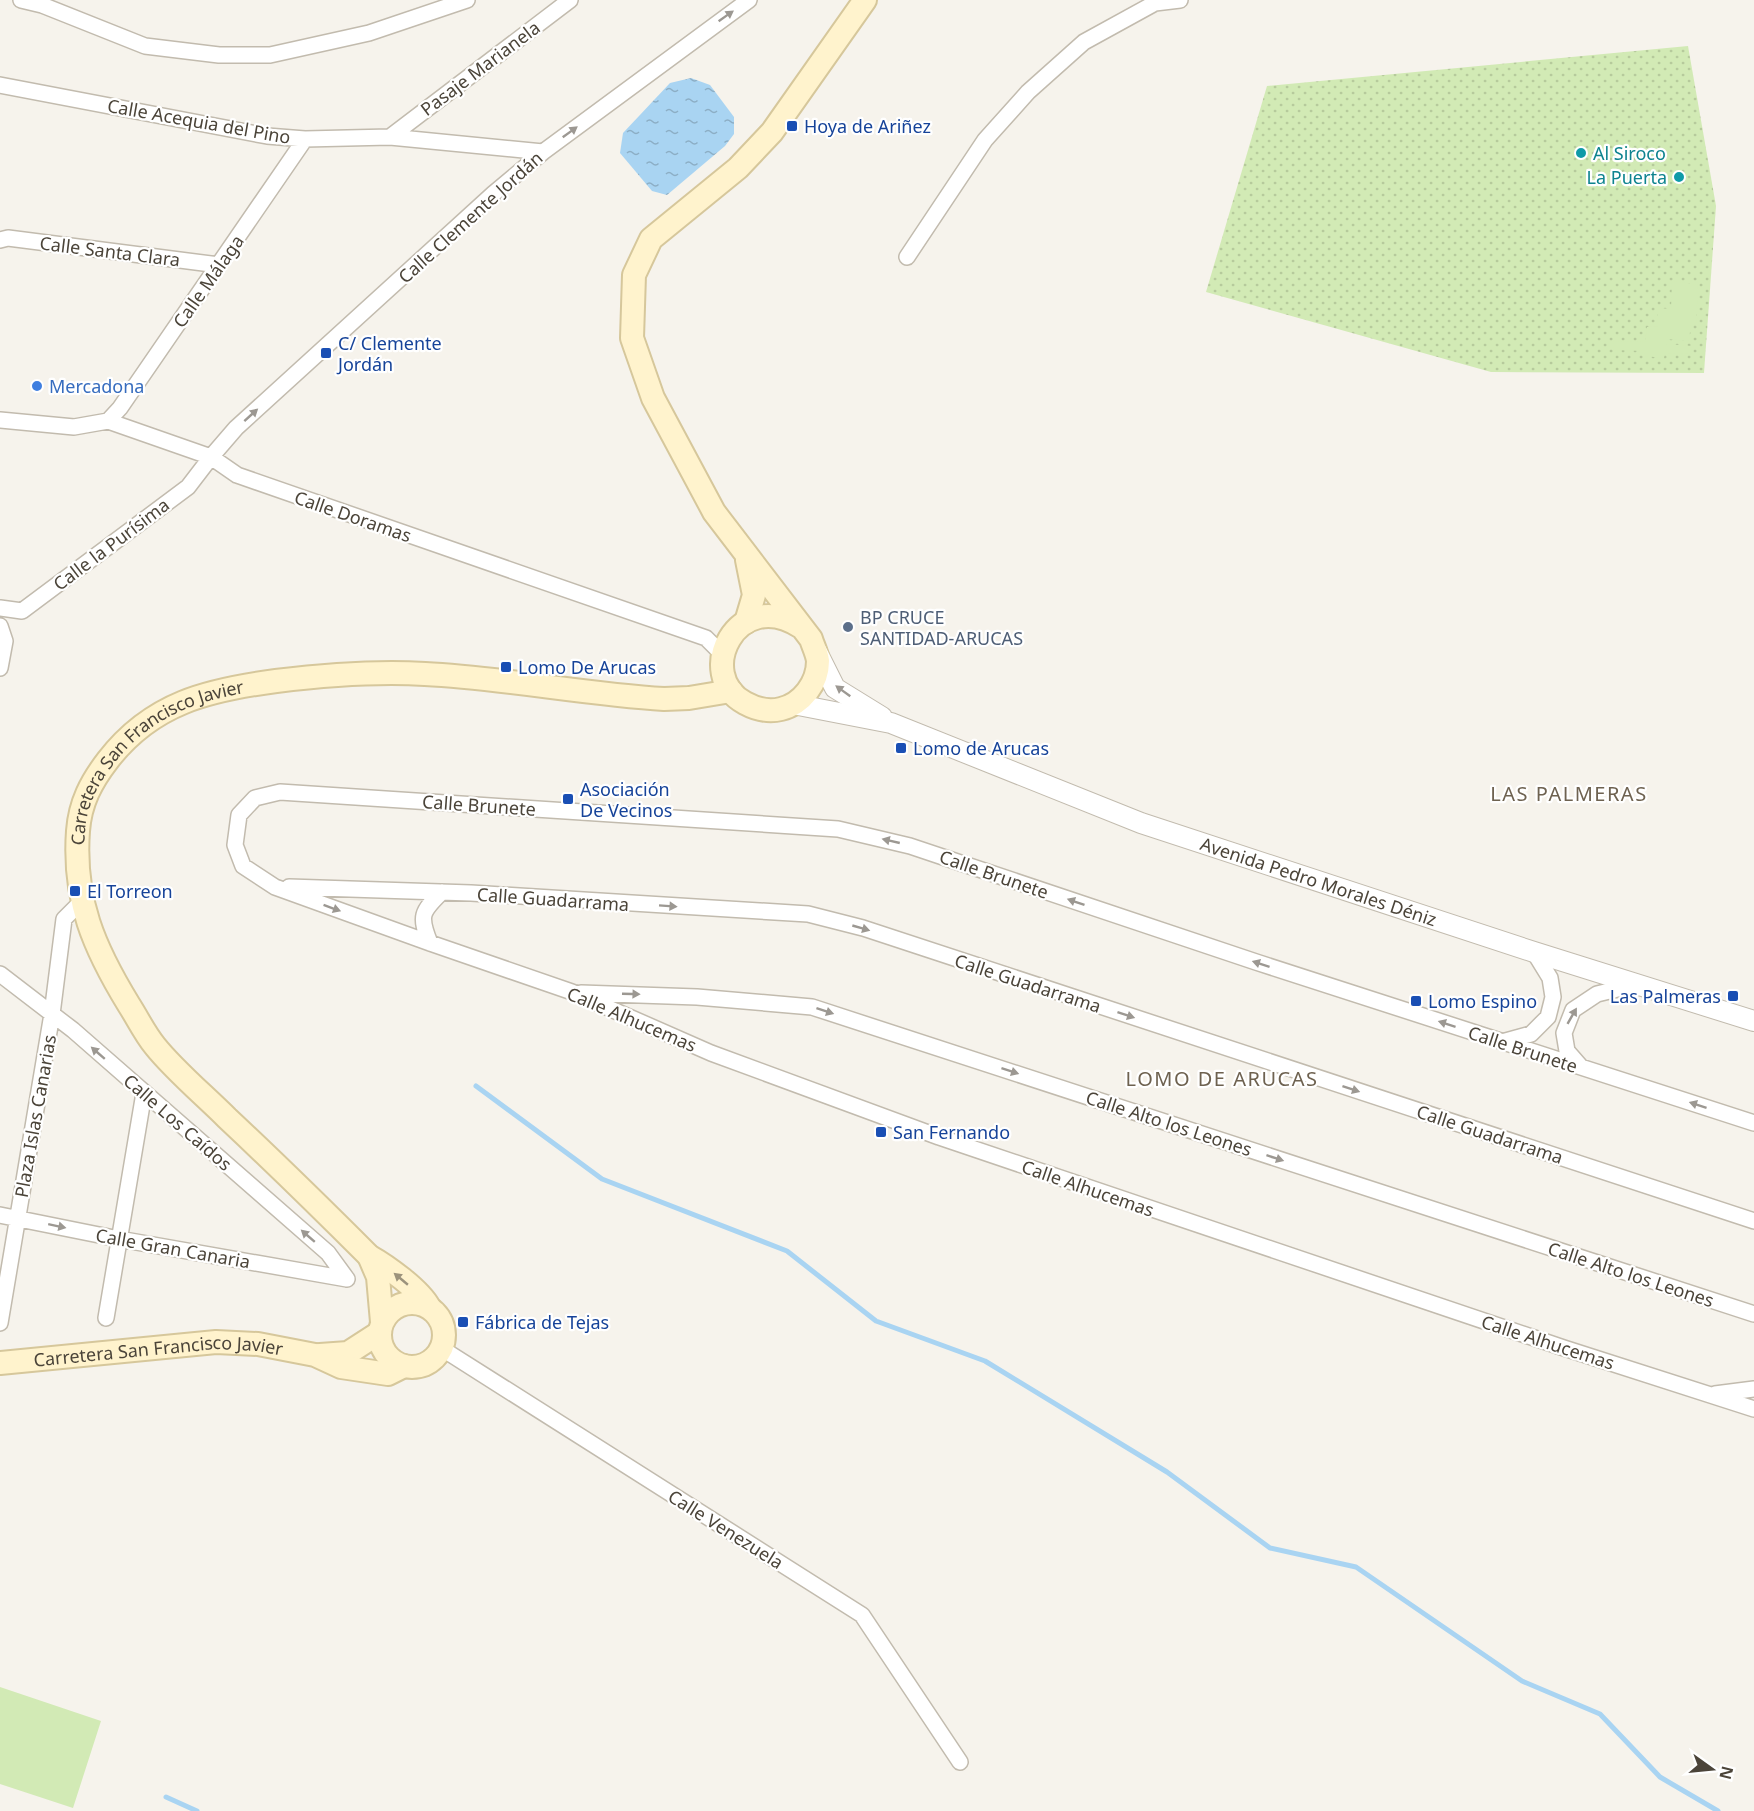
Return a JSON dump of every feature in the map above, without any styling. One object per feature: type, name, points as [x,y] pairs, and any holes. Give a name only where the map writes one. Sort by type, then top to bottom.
[{"type":"main road","points":[[746,556],[754,595],[741,626],[727,642],[723,662],[731,691],[741,701],[753,708],[766,711],[780,709],[794,704],[805,695],[816,674],[818,660],[806,633],[714,512],[653,398],[632,338],[634,275],[651,239],[738,168],[772,132],[865,0]]},
{"type":"main road","points":[[741,626],[760,616],[775,616],[789,619],[806,633]]},
{"type":"main road","points":[[689,698],[723,662]]},
{"type":"main road","name":"Carretera San Francisco Javier","points":[[429,1307],[424,1298],[384,1265],[369,1256],[155,1046],[107,970],[90,931],[78,875],[77,846],[84,798],[97,775],[123,741],[154,716],[180,703],[211,692],[312,676],[366,673],[424,674],[503,680],[642,697],[689,698],[731,691]]},
{"type":"main road","name":"Carretera San Francisco Javier","points":[[315,1355],[348,1353],[381,1328],[378,1277],[369,1256]]},
{"type":"main road","points":[[408,1302],[429,1307],[438,1315],[443,1325],[444,1336],[441,1348],[426,1364],[415,1367],[394,1362],[386,1354],[381,1344],[381,1328],[388,1313],[408,1302]]},
{"type":"main road","name":"Carretera San Francisco Javier","points":[[0,1363],[216,1342],[258,1344],[315,1355],[341,1367],[388,1374],[404,1366]]},
{"type":"street","points":[[21,0],[42,5],[145,46],[219,55],[270,55],[369,33],[467,0]]},
{"type":"street","name":"Pasaje Marianela","points":[[390,137],[570,0]]},
{"type":"street","name":"Calle Clemente Jordán","points":[[211,457],[236,428],[484,202],[543,152],[749,0]]},
{"type":"street","points":[[907,257],[985,140],[1028,92],[1084,42],[1155,3],[1180,0]]},
{"type":"street","name":"Calle Acequia del Pino","points":[[0,86],[267,136],[305,139],[390,137],[543,152]]},
{"type":"street","name":"Calle Málaga","points":[[108,421],[120,408],[305,139]]},
{"type":"street","name":"Calle Santa Clara","points":[[0,240],[8,238],[219,265]]},
{"type":"street","name":"Calle Doramas","points":[[0,420],[74,427],[108,421],[211,457],[237,475],[706,638]]},
{"type":"street","name":"Calle la Purísima","points":[[0,608],[22,611],[188,487],[211,457]]},
{"type":"street","points":[[0,626],[6,641],[0,668]]},
{"type":"street","points":[[723,662],[706,638],[741,626]]},
{"type":"street","points":[[806,633],[835,688],[891,723]]},
{"type":"street","points":[[794,704],[891,723]]},
{"type":"street","name":"Avenida Pedro Morales Déniz","points":[[891,723],[1141,823],[1534,952],[1754,1021]]},
{"type":"street","name":"Calle Brunete","points":[[235,845],[239,815],[255,798],[280,792],[838,829],[910,846],[1256,962],[1754,1123]]},
{"type":"street","name":"Calle Alhucemas","points":[[235,845],[243,866],[275,887],[572,992],[711,1053],[939,1137],[1553,1345],[1754,1409]]},
{"type":"street","name":"Calle Guadarrama","points":[[275,887],[442,892],[808,914],[862,928],[1754,1221]]},
{"type":"street","points":[[430,943],[422,922],[425,909],[442,892]]},
{"type":"street","name":"Plaza Islas Canarias","points":[[0,1323],[52,1014],[64,919],[83,900]]},
{"type":"street","points":[[1502,1042],[1531,1034],[1548,1017],[1553,997],[1550,978],[1534,952]]},
{"type":"street","name":"Calle Los Caídos","points":[[0,974],[52,1014],[328,1253],[347,1279]]},
{"type":"street","points":[[1581,1067],[1567,1051],[1564,1033],[1573,1010],[1597,993],[1639,984]]},
{"type":"street","name":"Calle Alto los Leones","points":[[572,992],[697,997],[812,1007],[1754,1314]]},
{"type":"street","points":[[106,1318],[144,1093]]},
{"type":"street","name":"Calle Gran Canaria","points":[[0,1215],[119,1239],[347,1279]]},
{"type":"street","name":"Calle Venezuela","points":[[441,1348],[862,1616],[960,1762]]},
{"type":"street","points":[[1712,1395],[1754,1389]]},
{"type":"green space","points":[[1688,46],[1716,206],[1704,373],[1491,372],[1206,292],[1267,86]]},
{"type":"green space","points":[[1672,281],[1698,285],[1696,323],[1691,323],[1689,341],[1666,339],[1666,344],[1692,346],[1691,354],[1665,353],[1664,358],[1644,356],[1644,351],[1613,350],[1614,341],[1645,342],[1647,327],[1658,326],[1658,308],[1671,309]]},
{"type":"green space","points":[[0,1687],[101,1721],[73,1808],[0,1784]]},
{"type":"water","points":[[691,78],[710,85],[734,117],[734,134],[725,146],[667,195],[652,191],[620,153],[623,133],[670,83]]},
{"type":"waterway","points":[[476,1086],[602,1179],[787,1251],[876,1321],[985,1361],[1167,1472],[1270,1548],[1356,1567],[1522,1681],[1600,1714],[1660,1777],[1718,1811]]},
{"type":"waterway","points":[[166,1797],[197,1811]]},
{"type":"place","name":"Hoya de Ariñez","points":[[792,126]]},
{"type":"place","name":"Al Siroco","points":[[1581,153]]},
{"type":"place","name":"La Puerta","points":[[1679,177]]},
{"type":"place","name":"C/ Clemente Jordán","points":[[326,353]]},
{"type":"place","name":"Mercadona","points":[[37,386]]},
{"type":"place","name":"BP CRUCE SANTIDAD-ARUCAS","points":[[848,627]]},
{"type":"place","name":"Lomo De Arucas","points":[[506,667]]},
{"type":"place","name":"Lomo de Arucas","points":[[901,748]]},
{"type":"place","name":"Asociación De Vecinos","points":[[568,799]]},
{"type":"place","name":"El Torreon","points":[[75,891]]},
{"type":"place","name":"Las Palmeras","points":[[1733,996]]},
{"type":"place","name":"Lomo Espino","points":[[1416,1001]]},
{"type":"place","name":"San Fernando","points":[[881,1132]]},
{"type":"place","name":"Fábrica de Tejas","points":[[463,1322]]},
{"type":"district","name":"LAS PALMERAS","points":[[1569,793]]},
{"type":"district","name":"LOMO DE ARUCAS","points":[[1222,1078]]}]
